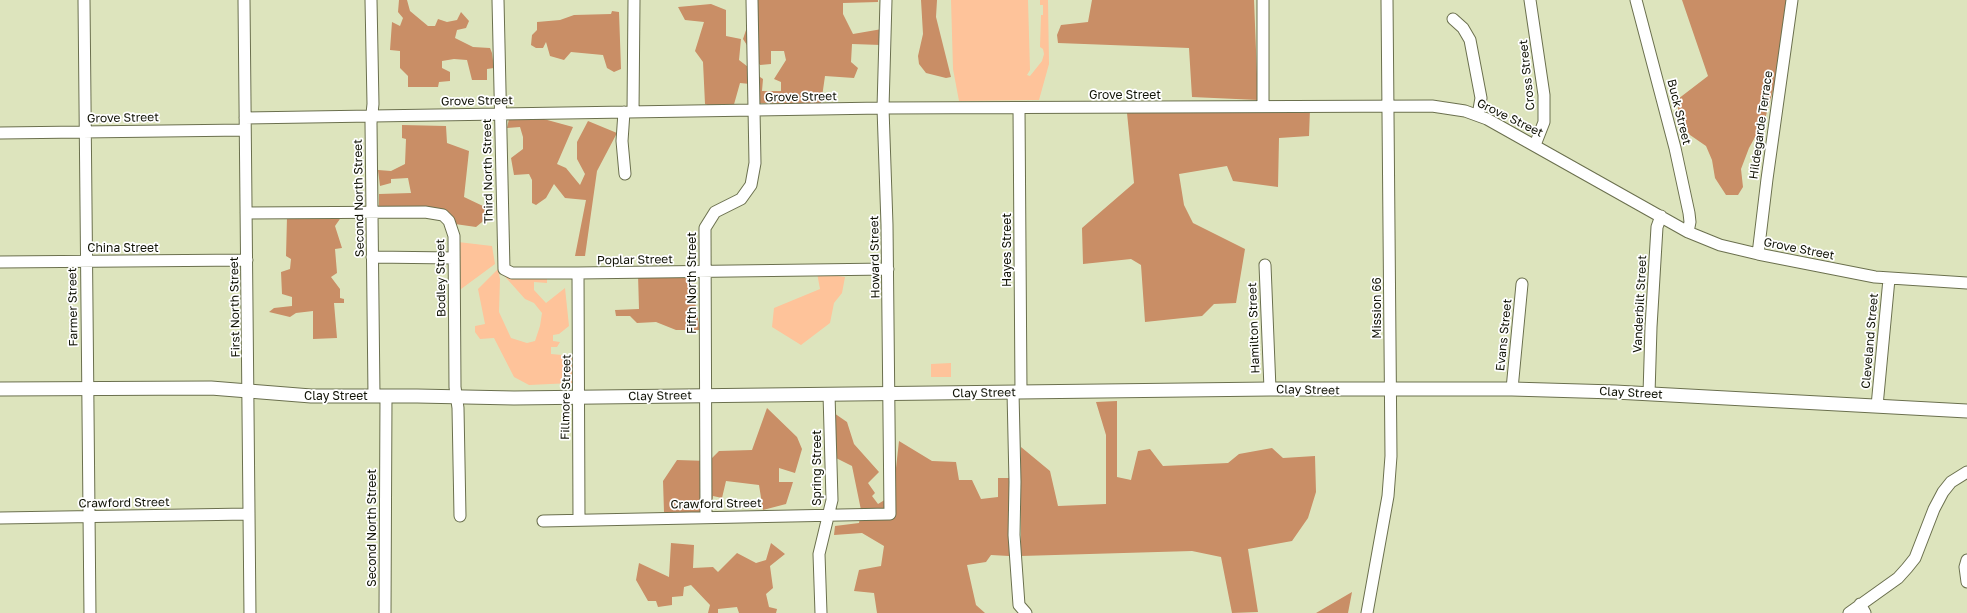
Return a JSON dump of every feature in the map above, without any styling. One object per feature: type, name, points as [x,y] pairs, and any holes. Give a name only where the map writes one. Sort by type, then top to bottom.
[{"type":"main road","name":"Clay Street","points":[[0,389],[211,388],[311,396],[579,398],[1270,389],[1512,389],[1649,394],[1967,411]]},
{"type":"street","name":"Farmer Street","points":[[84,0],[90,613]]},
{"type":"street","name":"First North Street","points":[[244,0],[250,613]]},
{"type":"street","name":"Second North Street","points":[[371,0],[372,257],[380,396],[385,613]]},
{"type":"street","name":"Third North Street","points":[[498,0],[504,269]]},
{"type":"street","points":[[625,174],[622,141],[628,112],[634,0]]},
{"type":"street","name":"Fifth North Street","points":[[706,517],[705,228],[716,212],[741,199],[751,185],[755,163],[752,0]]},
{"type":"street","name":"Howard Street","points":[[886,0],[883,108],[888,269],[890,514]]},
{"type":"street","points":[[1263,0],[1263,106]]},
{"type":"street","name":"Mission 66","points":[[1367,613],[1389,485],[1391,390],[1387,0]]},
{"type":"street","name":"Cross Street","points":[[1530,0],[1544,95],[1544,122],[1542,132],[1535,145]]},
{"type":"street","name":"Buck Street","points":[[1636,0],[1678,163],[1689,213],[1690,222],[1688,232]]},
{"type":"street","name":"Hildegarde Terrace","points":[[1758,254],[1792,0]]},
{"type":"street","points":[[1453,19],[1463,28],[1470,40],[1481,98],[1478,115]]},
{"type":"street","name":"Grove Street","points":[[245,118],[883,108],[1432,106],[1450,108],[1478,115],[1535,145],[1688,232],[1720,244],[1758,254],[1889,279],[1967,283]]},
{"type":"street","name":"Hayes Street","points":[[1019,108],[1017,392],[1014,535],[1019,605],[1026,613]]},
{"type":"street","name":"Grove Street","points":[[0,132],[245,130]]},
{"type":"street","name":"Bodley Street","points":[[246,213],[372,211],[425,212],[443,215],[449,221],[454,236],[455,386],[457,397],[460,516]]},
{"type":"street","name":"Vanderbilt Street","points":[[1649,394],[1651,319],[1658,227],[1661,216]]},
{"type":"street","points":[[372,257],[454,258]]},
{"type":"street","name":"China Street","points":[[0,262],[247,260]]},
{"type":"street","name":"Hamilton Street","points":[[1265,265],[1270,389]]},
{"type":"street","name":"Poplar Street","points":[[504,269],[512,273],[578,274],[888,269]]},
{"type":"street","name":"Fillmore Street","points":[[578,274],[579,520]]},
{"type":"street","name":"Cleveland Street","points":[[1877,406],[1889,279]]},
{"type":"street","name":"Evans Street","points":[[1512,389],[1522,284]]},
{"type":"street","name":"Spring Street","points":[[821,613],[819,554],[832,500],[829,394]]},
{"type":"street","points":[[1849,613],[1862,608],[1907,568],[1918,551],[1934,509],[1943,492],[1951,482],[1967,472]]},
{"type":"street","name":"Crawford Street","points":[[0,518],[248,514]]},
{"type":"street","name":"Crawford Street","points":[[543,522],[706,517],[890,514]]},
{"type":"street","points":[[1967,560],[1965,567],[1967,582]]},
{"type":"shaded area","points":[[399,0],[407,0],[410,11],[428,26],[435,26],[438,19],[447,22],[457,20],[461,12],[469,21],[466,28],[457,30],[455,38],[473,47],[490,48],[494,68],[487,69],[487,80],[472,80],[467,60],[454,59],[442,61],[442,68],[450,72],[450,81],[439,82],[438,87],[408,87],[408,76],[400,68],[400,51],[390,50],[392,22],[400,26],[403,18],[398,12]]},
{"type":"shaded area","points":[[756,0],[878,0],[878,2],[843,3],[843,14],[853,34],[882,29],[881,45],[852,44],[851,62],[858,68],[854,78],[825,76],[821,104],[758,103],[757,75],[763,79],[762,91],[781,91],[781,82],[774,79],[786,60],[784,51],[771,51],[771,64],[760,65],[743,39]]},
{"type":"shaded area","points":[[921,0],[937,0],[936,17],[951,77],[946,78],[926,73],[919,64],[918,56],[923,34]]},
{"type":"shaded area","points":[[951,0],[1028,0],[1030,70],[1027,75],[1030,76],[1042,61],[1044,54],[1043,49],[1040,47],[1041,15],[1043,15],[1043,5],[1040,5],[1040,0],[1048,0],[1049,64],[1039,100],[959,101],[953,69]]},
{"type":"shaded area","points":[[1092,0],[1254,0],[1258,100],[1192,97],[1189,48],[1058,43],[1057,35],[1061,25],[1088,22]]},
{"type":"shaded area","points":[[1682,0],[1788,0],[1776,80],[1765,119],[1749,148],[1741,169],[1743,187],[1738,195],[1726,195],[1715,178],[1712,160],[1706,146],[1690,135],[1678,118],[1678,99],[1708,76]]},
{"type":"shaded area","points":[[711,4],[726,10],[726,36],[741,39],[739,60],[752,70],[750,84],[740,83],[733,108],[719,109],[705,104],[703,62],[695,51],[704,22],[685,20],[678,7]]},
{"type":"shaded area","points":[[612,11],[619,12],[621,69],[614,72],[607,68],[603,55],[571,52],[564,60],[550,56],[546,42],[543,48],[536,48],[531,45],[532,35],[537,30],[537,22],[560,20],[574,15],[611,14]]},
{"type":"shaded area","points":[[1310,109],[1309,136],[1279,138],[1278,187],[1233,181],[1227,166],[1179,174],[1184,205],[1193,223],[1245,249],[1236,303],[1214,304],[1202,316],[1145,322],[1141,265],[1131,259],[1083,264],[1082,228],[1134,183],[1127,113]]},
{"type":"shaded area","points":[[540,118],[573,127],[557,164],[566,168],[580,185],[585,174],[577,159],[577,142],[588,121],[617,133],[597,171],[585,256],[575,256],[586,200],[565,198],[554,184],[546,198],[536,205],[532,203],[532,180],[529,174],[514,175],[511,158],[523,149],[523,137],[520,127],[507,128],[509,119]]},
{"type":"shaded area","points":[[402,125],[446,126],[447,143],[469,151],[464,197],[485,207],[487,218],[476,227],[455,224],[450,217],[379,208],[379,194],[411,193],[408,178],[391,179],[391,183],[380,186],[378,170],[391,171],[405,164],[406,139],[402,138]]},
{"type":"shaded area","points":[[342,216],[335,226],[342,248],[335,249],[337,273],[331,277],[340,289],[340,298],[344,299],[344,303],[334,303],[337,338],[313,339],[313,311],[296,313],[290,317],[269,312],[274,308],[292,306],[292,297],[282,294],[281,272],[290,269],[291,259],[286,256],[287,217]]},
{"type":"shaded area","points":[[458,242],[492,246],[495,264],[457,292]]},
{"type":"shaded area","points":[[498,269],[500,279],[499,312],[511,338],[527,343],[535,341],[540,326],[542,313],[534,303],[525,299],[500,271],[547,277],[547,283],[534,282],[534,290],[546,303],[565,288],[569,326],[559,334],[553,335],[553,341],[560,342],[557,347],[551,347],[551,354],[573,356],[572,383],[529,385],[514,377],[494,338],[480,339],[475,332],[475,326],[485,324],[478,289]]},
{"type":"shaded area","points":[[690,273],[700,330],[676,330],[656,322],[637,323],[630,316],[616,316],[615,310],[639,309],[638,274]]},
{"type":"shaded area","points":[[817,273],[845,277],[842,293],[834,303],[830,323],[801,345],[772,327],[774,308],[820,289]]},
{"type":"shaded area","points":[[951,363],[951,377],[931,377],[931,364]]},
{"type":"shaded area","points":[[1117,401],[1117,477],[1131,480],[1138,451],[1150,449],[1163,466],[1228,463],[1239,454],[1272,448],[1283,458],[1315,456],[1316,492],[1308,518],[1292,541],[1248,549],[1258,612],[1232,613],[1221,557],[1192,551],[1021,556],[1021,447],[1050,471],[1058,506],[1106,504],[1106,435],[1096,402]]},
{"type":"shaded area","points":[[767,408],[797,437],[802,449],[795,473],[779,468],[779,482],[793,482],[786,504],[763,510],[759,485],[726,481],[722,498],[713,496],[710,515],[664,512],[663,481],[677,460],[709,461],[719,451],[752,450]]},
{"type":"shaded area","points":[[831,411],[847,422],[854,444],[879,472],[868,483],[875,493],[872,496],[878,504],[893,495],[899,441],[932,461],[956,462],[959,480],[972,480],[981,499],[998,497],[998,478],[1011,478],[1009,556],[991,555],[986,562],[967,565],[976,605],[985,613],[877,613],[874,593],[854,591],[859,570],[881,566],[884,546],[862,533],[834,535],[835,526],[859,523],[861,510],[852,466],[836,458]]},
{"type":"shaded area","points":[[671,543],[694,545],[693,568],[713,567],[718,572],[737,553],[756,563],[766,560],[771,543],[785,554],[770,566],[773,588],[766,594],[769,607],[777,609],[776,613],[739,613],[737,607],[718,609],[718,613],[708,613],[710,605],[691,585],[684,587],[683,596],[672,597],[672,605],[658,607],[656,601],[648,601],[636,580],[639,563],[669,577]]},
{"type":"shaded area","points":[[1352,592],[1348,613],[1316,613]]}]
